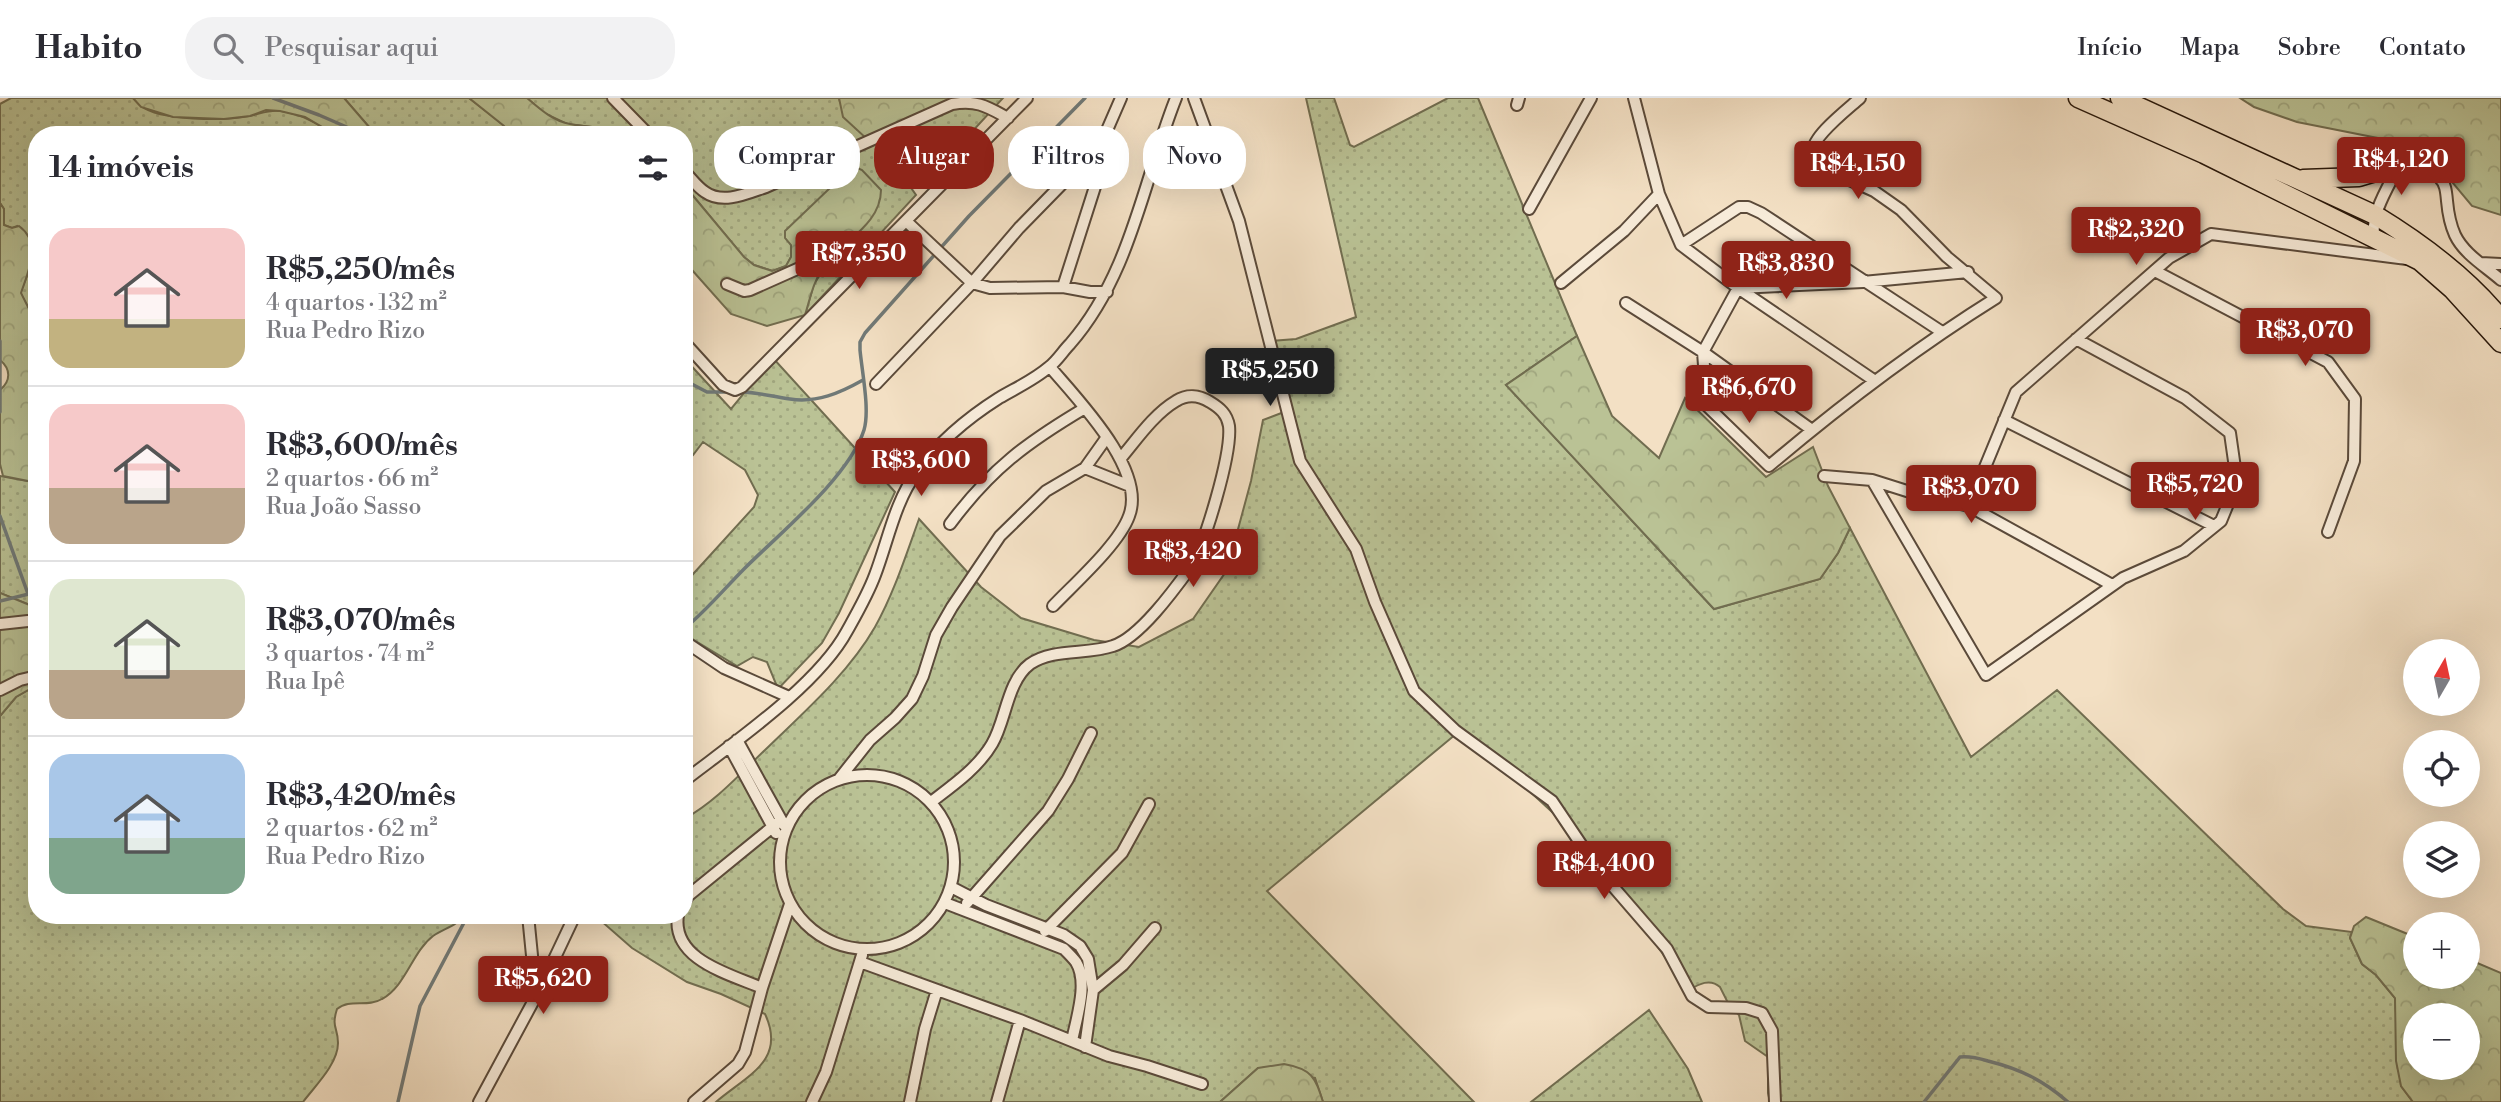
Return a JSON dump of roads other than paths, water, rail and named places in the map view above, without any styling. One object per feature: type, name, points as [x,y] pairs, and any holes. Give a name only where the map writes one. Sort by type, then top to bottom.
[{"type":"highway","points":[[2078,98],[2204,154],[2420,261],[2452,289],[2501,343]]},
{"type":"highway","points":[[2120,98],[2375,215],[2408,235],[2443,263],[2501,319]]},
{"type":"highway","points":[[2204,154],[2234,151]]},
{"type":"highway","points":[[2298,179],[2359,177],[2399,165]]},
{"type":"street","points":[[613,98],[640,126]]},
{"type":"street","points":[[693,352],[723,384],[735,390],[742,387],[1027,98]]},
{"type":"street","points":[[1109,126],[1121,98]]},
{"type":"street","points":[[693,774],[789,697],[832,654],[846,634],[874,578],[900,504],[916,473],[949,437],[973,417],[1050,367],[1082,330],[1107,292],[1135,223],[1176,98]]},
{"type":"street","points":[[1195,98],[1239,221],[1300,461],[1356,549],[1375,602],[1413,691],[1456,731],[1552,801],[1597,868],[1667,949],[1692,996],[1709,1007],[1746,1008],[1762,1013],[1772,1031],[1775,1102]]},
{"type":"street","points":[[1529,209],[1591,98]]},
{"type":"street","points":[[1633,98],[1659,194],[1681,245],[1738,288],[1875,381]]},
{"type":"street","points":[[1738,288],[1703,352],[1707,405],[1769,466],[1875,381],[1942,332],[1996,298],[1947,257],[1901,210],[1874,191],[1821,167],[1815,159],[1812,150],[1816,139],[1860,98]]},
{"type":"street","points":[[693,180],[705,192],[718,197],[739,196],[766,187],[952,104],[968,101],[983,104],[1008,118]]},
{"type":"street","points":[[2374,238],[2375,215],[2399,165],[2422,168],[2437,175],[2447,191],[2450,219],[2464,250],[2501,280]]},
{"type":"street","points":[[876,384],[1057,189]]},
{"type":"street","points":[[1063,287],[1094,189]]},
{"type":"street","points":[[1562,283],[1624,231],[1659,194]]},
{"type":"street","points":[[1681,245],[1739,207],[1748,207],[1942,332]]},
{"type":"street","points":[[906,221],[972,283],[998,288],[1063,287],[1107,292]]},
{"type":"street","points":[[1969,506],[2016,392],[2169,258],[2211,234],[2420,261]]},
{"type":"street","points":[[727,284],[744,291],[750,290],[851,245],[862,244],[878,249]]},
{"type":"street","points":[[2481,263],[2501,264]]},
{"type":"street","points":[[2155,271],[2328,362],[2356,399],[2354,461],[2328,532]]},
{"type":"street","points":[[1738,288],[1863,282],[1968,272]]},
{"type":"street","points":[[1626,303],[1703,352],[1812,430]]},
{"type":"street","points":[[1872,480],[1986,675],[2123,578],[2185,551],[2221,521],[2236,482],[2230,433],[2185,398],[2077,339]]},
{"type":"street","points":[[1050,367],[1085,408],[1121,458],[1134,502],[1129,519],[1116,538],[1053,606]]},
{"type":"street","points":[[930,802],[967,773],[993,744],[1012,691],[1029,665],[1040,659],[1114,646],[1145,622],[1191,566],[1202,540],[1225,462],[1229,426],[1225,414],[1204,398],[1191,396],[1177,400],[1162,411],[1121,458]]},
{"type":"street","points":[[950,524],[995,470],[1018,451],[1085,408]]},
{"type":"street","points":[[2004,420],[2214,526]]},
{"type":"street","points":[[839,779],[870,740],[912,699],[923,676],[936,635],[1000,536],[1046,491],[1085,468],[1107,437]]},
{"type":"street","points":[[1085,468],[1130,486]]},
{"type":"street","points":[[1824,476],[1872,480],[1969,506],[2112,585]]},
{"type":"street","points":[[0,624],[28,621]]},
{"type":"street","points":[[693,647],[724,668],[789,697]]},
{"type":"street","points":[[0,690],[28,678]]},
{"type":"street","points":[[963,911],[970,898],[1048,811],[1091,733]]},
{"type":"street","points":[[693,894],[780,825],[822,787],[839,779],[864,775],[888,777],[911,787],[930,802],[944,820],[952,842],[955,864],[951,887],[930,923],[911,938],[888,947],[864,949],[835,943],[809,928],[790,904],[782,885],[779,864],[780,825],[733,743]]},
{"type":"street","points":[[1040,940],[1047,929],[1122,853],[1149,804]]},
{"type":"street","points":[[951,887],[970,898],[1064,935],[1080,946],[1091,971],[1093,990],[1085,1047]]},
{"type":"street","points":[[944,903],[1064,949],[1077,963],[1081,990],[1072,1041]]},
{"type":"street","points":[[694,1102],[738,1064],[745,1052],[762,988],[790,904]]},
{"type":"street","points":[[529,924],[536,996]]},
{"type":"street","points":[[479,1102],[536,996],[571,924]]},
{"type":"street","points":[[677,924],[684,946],[704,963],[762,988]]},
{"type":"street","points":[[1093,990],[1123,965],[1155,928]]},
{"type":"street","points":[[812,1102],[826,1072],[864,949]]},
{"type":"street","points":[[860,962],[1020,1020],[1085,1047],[1202,1084]]},
{"type":"street","points":[[910,1102],[925,1029],[937,990]]},
{"type":"street","points":[[997,1102],[1020,1020]]},
{"type":"waterway","points":[[273,98],[344,126]]},
{"type":"waterway","points":[[693,621],[812,504],[856,448],[866,422],[860,350],[860,342],[865,333],[969,216],[1085,98]]},
{"type":"waterway","points":[[0,341],[0,412]]},
{"type":"waterway","points":[[741,392],[810,400],[837,393],[863,380]]},
{"type":"waterway","points":[[693,385],[707,392],[730,392]]},
{"type":"waterway","points":[[0,516],[28,594]]},
{"type":"waterway","points":[[0,601],[28,594]]},
{"type":"waterway","points":[[398,1102],[420,1006],[463,924]]},
{"type":"waterway","points":[[1924,1102],[1960,1057],[1981,1059],[2021,1072],[2040,1081],[2068,1102]]}]
